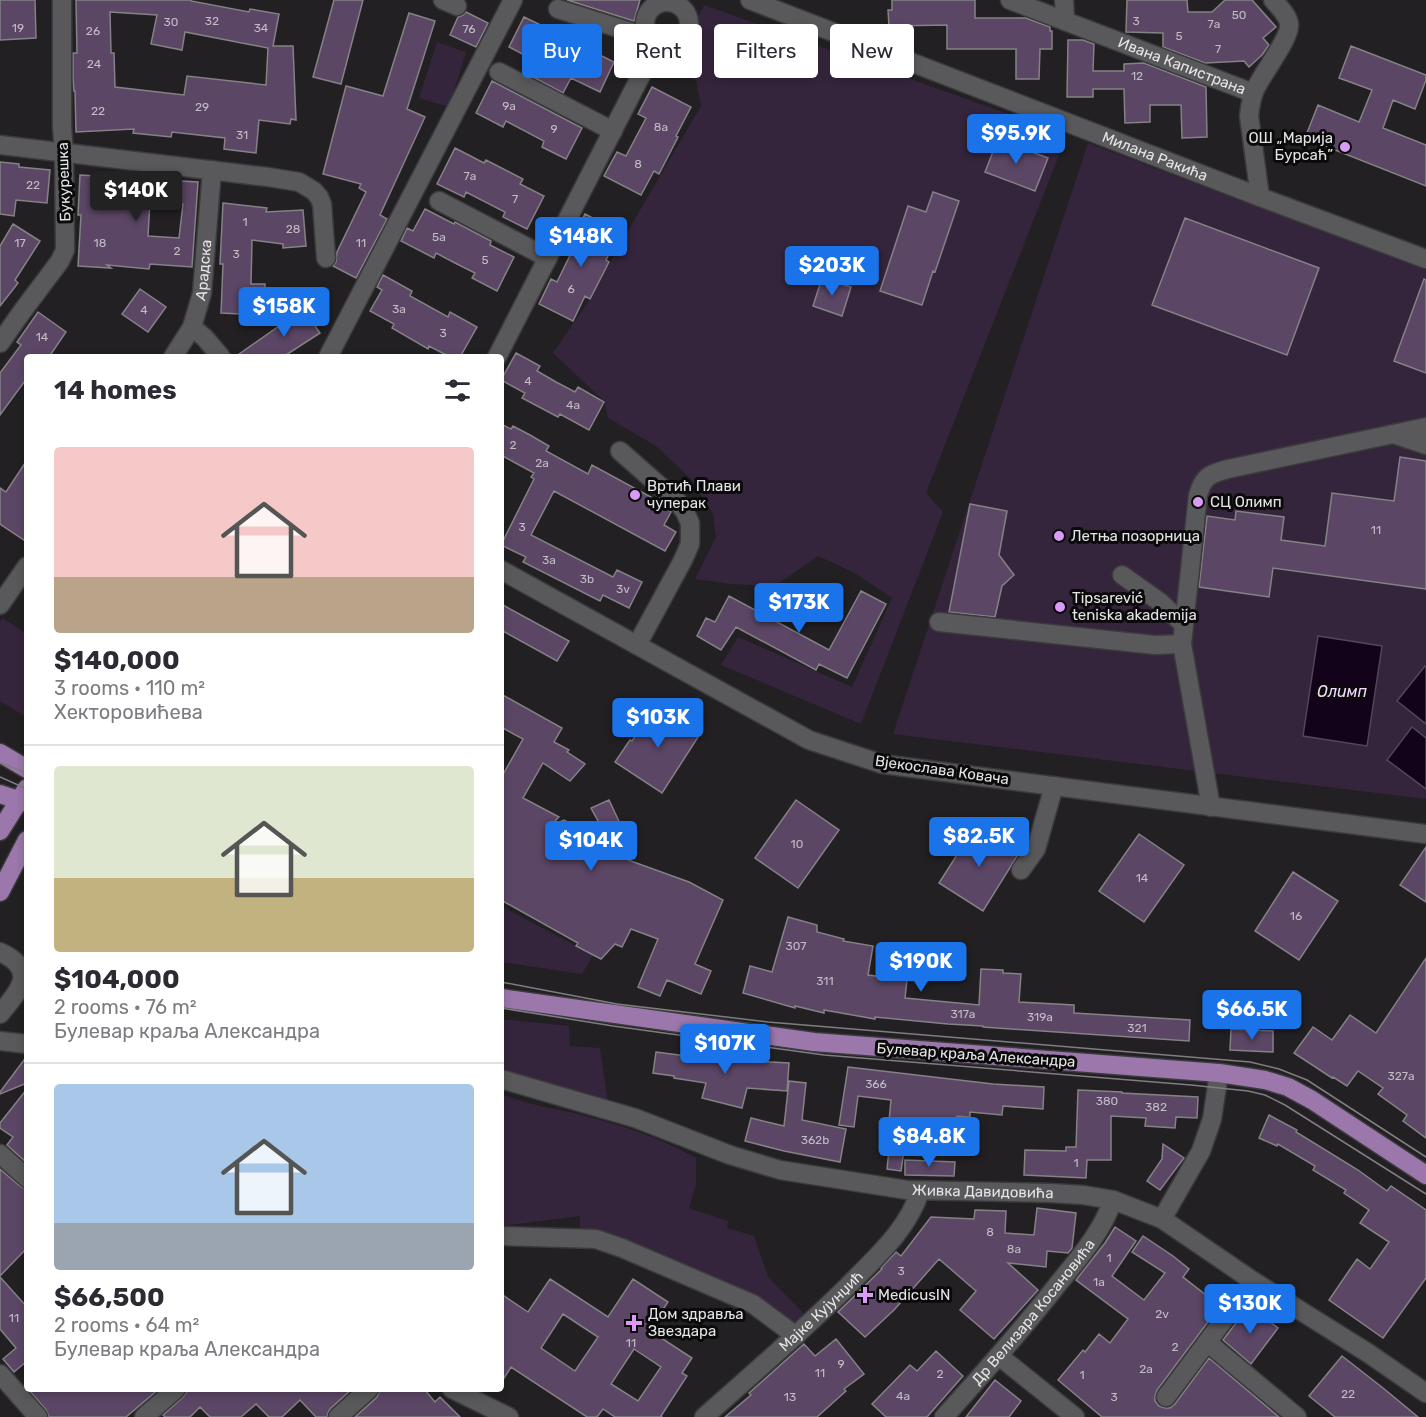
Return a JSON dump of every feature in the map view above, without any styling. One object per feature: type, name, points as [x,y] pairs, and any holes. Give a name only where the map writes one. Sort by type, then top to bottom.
[{"type":"main road","points":[[0,753],[24,767]]},
{"type":"main road","points":[[0,794],[24,795]]},
{"type":"main road","points":[[0,831],[24,796]]},
{"type":"main road","points":[[0,892],[24,846]]},
{"type":"main road","name":"Булевар краља Александра","points":[[504,998],[813,1042],[1219,1073],[1265,1080],[1288,1087],[1312,1100],[1426,1175]]},
{"type":"street","name":"Букурешка","points":[[0,343],[60,261],[65,250],[62,0]]},
{"type":"street","points":[[330,354],[513,0]]},
{"type":"street","name":"Милана Ракића","points":[[752,0],[1426,259]]},
{"type":"street","name":"Ивана Капистрана","points":[[1010,0],[1253,93]]},
{"type":"street","points":[[1064,0],[1065,21]]},
{"type":"street","points":[[1260,197],[1249,116],[1250,103],[1289,25],[1286,15],[1273,0]]},
{"type":"street","points":[[499,354],[613,131],[654,41],[558,9]]},
{"type":"street","points":[[499,72],[613,131]]},
{"type":"street","points":[[0,145],[299,182],[315,191],[322,204],[326,258]]},
{"type":"street","name":"Арадска","points":[[175,354],[192,327],[202,293],[212,170]]},
{"type":"street","points":[[439,201],[548,258]]},
{"type":"street","points":[[192,327],[219,354]]},
{"type":"street","points":[[1211,807],[1182,644],[1198,495],[1202,482],[1209,476],[1228,469],[1426,427]]},
{"type":"street","points":[[1393,434],[1426,445]]},
{"type":"street","points":[[620,451],[678,502],[690,523],[690,544],[683,561],[637,645]]},
{"type":"street","points":[[0,605],[24,570]]},
{"type":"street","name":"Вјекослава Ковача","points":[[504,572],[809,740],[882,764],[1426,834]]},
{"type":"street","points":[[1122,575],[1160,603],[1184,625]]},
{"type":"street","points":[[939,622],[1155,645],[1182,644]]},
{"type":"street","points":[[1021,870],[1036,849],[1054,786]]},
{"type":"street","points":[[0,952],[12,958],[22,975],[18,991],[0,1014]]},
{"type":"street","points":[[0,1041],[24,1044]]},
{"type":"street","points":[[1162,1219],[1201,1151],[1212,1119],[1219,1073]]},
{"type":"street","name":"Живка Давидовића","points":[[504,1080],[635,1118],[730,1155],[780,1170],[920,1191],[1083,1194],[1113,1200],[1162,1219],[1426,1393]]},
{"type":"street","points":[[0,1154],[24,1175]]},
{"type":"street","name":"Мајке Кујунџић","points":[[704,1417],[796,1336],[864,1270],[908,1218],[916,1205],[920,1191]]},
{"type":"street","name":"Др Велизара Косановића","points":[[944,1417],[999,1356],[1091,1242],[1104,1223],[1113,1200]]},
{"type":"street","points":[[504,1236],[596,1239],[753,1304],[796,1336]]},
{"type":"street","points":[[1166,1397],[1253,1281]]},
{"type":"street","points":[[1207,1342],[1297,1417]]},
{"type":"street","points":[[999,1356],[1075,1417]]},
{"type":"street","points":[[0,1374],[38,1417]]},
{"type":"street","points":[[144,1417],[173,1392]]},
{"type":"street","points":[[338,1417],[366,1392]]},
{"type":"street","points":[[458,1392],[509,1417]]},
{"type":"shaded area","points":[[704,5],[757,24],[714,24],[714,78],[818,78],[818,46],[830,50],[830,78],[908,78],[1067,135],[926,493],[943,512],[861,724],[721,665],[738,637],[852,687],[892,598],[853,572],[818,556],[775,586],[731,584],[695,579],[716,537],[713,514],[691,479],[656,446],[608,418],[604,401],[553,353],[590,299],[701,106],[696,80],[690,78],[702,78],[702,24],[694,24]]},
{"type":"shaded area","points":[[437,42],[466,52],[449,107],[419,98]]},
{"type":"shaded area","name":"СЦ Олимп","points":[[1088,143],[1426,270],[1426,799],[893,734]]},
{"type":"shaded area","points":[[2,618],[24,632],[24,715],[0,701],[0,622]]},
{"type":"shaded area","points":[[504,908],[593,955],[582,974],[504,962]]},
{"type":"shaded area","points":[[504,1019],[569,1026],[570,1046],[600,1048],[608,1104],[504,1074]]},
{"type":"shaded area","points":[[504,1095],[623,1127],[653,1137],[696,1158],[696,1185],[689,1208],[728,1221],[727,1228],[754,1236],[768,1277],[806,1316],[798,1326],[751,1292],[601,1232],[580,1227],[580,1216],[504,1225]]},
{"type":"water","name":"Олимп","points":[[1318,636],[1382,646],[1367,746],[1303,736]]},
{"type":"water","points":[[1426,667],[1426,724],[1397,701]]},
{"type":"water","points":[[1412,727],[1426,738],[1426,789],[1387,760]]},
{"type":"building","points":[[0,0],[35,0],[36,38],[0,40]]},
{"type":"building","points":[[76,0],[191,0],[249,12],[250,9],[279,14],[273,46],[293,46],[296,120],[291,119],[290,124],[259,120],[256,153],[224,149],[225,138],[172,132],[171,137],[133,133],[134,129],[76,132],[73,53],[77,53]],"holes":[[[110,12],[157,15],[151,44],[182,50],[185,32],[268,48],[266,85],[187,76],[184,95],[115,87]]]},
{"type":"building","points":[[334,0],[363,0],[341,84],[313,77]]},
{"type":"building","points":[[567,0],[640,0],[634,21]]},
{"type":"building","points":[[892,0],[975,0],[975,18],[1026,18],[1050,27],[1052,49],[1040,49],[1039,79],[1016,79],[1016,49],[947,49],[947,25],[889,24],[888,10],[892,10]]},
{"type":"building","points":[[1127,0],[1187,0],[1188,12],[1212,12],[1225,0],[1252,0],[1276,27],[1263,38],[1269,45],[1249,67],[1244,61],[1205,63],[1163,47],[1163,33],[1126,32]]},
{"type":"building","points":[[466,12],[488,23],[476,47],[450,35],[458,17]]},
{"type":"building","points":[[409,13],[435,21],[407,109],[425,117],[380,215],[387,219],[356,278],[333,266],[337,252],[366,192],[359,188],[361,184],[323,174],[346,86],[383,96]]},
{"type":"building","points":[[524,17],[539,24],[522,24],[522,54],[509,47]]},
{"type":"building","points":[[1068,40],[1083,40],[1094,44],[1093,71],[1124,71],[1124,64],[1144,63],[1206,87],[1207,137],[1182,138],[1181,105],[1150,105],[1150,122],[1125,123],[1124,89],[1093,89],[1093,97],[1067,97]]},
{"type":"building","points":[[1351,46],[1426,75],[1415,109],[1393,100],[1383,128],[1426,145],[1426,186],[1305,138],[1318,105],[1359,122],[1372,90],[1339,78]]},
{"type":"building","points":[[602,56],[614,62],[600,92],[571,78],[602,78]]},
{"type":"building","points":[[535,78],[571,78],[563,93]]},
{"type":"building","points":[[492,81],[582,128],[566,159],[542,147],[544,141],[506,121],[503,127],[476,113]]},
{"type":"building","points":[[652,87],[691,107],[659,174],[654,171],[641,195],[604,176],[617,152],[626,156],[646,118],[638,114]]},
{"type":"building","points":[[998,139],[1048,158],[1035,191],[985,172]]},
{"type":"building","points":[[455,148],[484,163],[486,160],[523,179],[520,184],[544,196],[527,229],[503,217],[505,212],[466,192],[464,197],[437,184]]},
{"type":"building","points":[[0,162],[19,164],[19,167],[50,170],[47,203],[16,200],[14,216],[0,214]]},
{"type":"building","points":[[80,175],[198,182],[192,267],[150,264],[149,269],[107,265],[111,268],[78,266],[81,215],[78,215]],"holes":[[[150,201],[183,204],[179,238],[148,236]]]},
{"type":"building","points":[[933,192],[959,201],[922,305],[880,291],[908,206],[926,212]]},
{"type":"building","points":[[223,203],[267,208],[266,212],[303,210],[306,246],[283,248],[283,244],[252,240],[251,284],[265,284],[264,315],[221,313],[223,264],[220,264]]},
{"type":"building","points":[[425,209],[491,241],[490,245],[514,257],[497,291],[472,278],[475,273],[436,253],[434,258],[401,241],[407,228],[413,231]]},
{"type":"building","points":[[585,214],[620,232],[606,260],[609,262],[590,299],[585,296],[573,321],[539,304],[551,279],[557,282],[576,243],[571,241]]},
{"type":"building","points":[[1185,218],[1319,268],[1287,355],[1152,305]]},
{"type":"building","points":[[13,224],[40,241],[15,280],[18,283],[0,306],[0,246]]},
{"type":"building","points":[[383,275],[412,291],[410,296],[448,317],[450,312],[477,327],[462,354],[444,354],[429,346],[428,349],[392,328],[394,324],[370,311],[382,290],[377,287]]},
{"type":"building","points":[[822,278],[851,287],[842,316],[813,306]]},
{"type":"building","points":[[1424,279],[1426,280],[1426,373],[1394,361]]},
{"type":"building","points":[[140,289],[166,307],[148,332],[122,314]]},
{"type":"building","points":[[303,309],[320,333],[288,354],[239,354]]},
{"type":"building","points":[[38,312],[66,332],[51,354],[24,354],[24,382],[0,415],[0,373],[21,345],[17,342]]},
{"type":"building","points":[[516,353],[540,366],[537,371],[556,382],[575,392],[578,387],[604,402],[589,430],[560,414],[558,417],[522,398],[525,393],[504,382],[504,375]]},
{"type":"building","points":[[504,426],[511,429],[513,426],[530,435],[549,446],[546,451],[588,474],[592,465],[662,503],[671,512],[664,525],[676,532],[665,551],[554,491],[531,535],[613,577],[617,570],[642,582],[629,608],[603,595],[600,601],[523,562],[526,557],[504,546],[504,539],[534,479],[531,477],[534,473],[504,457]]},
{"type":"building","points":[[1400,457],[1426,461],[1426,589],[1273,568],[1269,597],[1199,587],[1207,516],[1235,520],[1236,511],[1284,517],[1281,540],[1325,546],[1332,493],[1394,501]]},
{"type":"building","points":[[24,465],[24,540],[0,524],[0,488],[6,492]]},
{"type":"building","points":[[970,504],[1007,511],[999,555],[1014,575],[1002,586],[995,617],[949,612]]},
{"type":"building","points":[[861,591],[886,604],[847,678],[819,664],[816,670],[736,627],[721,650],[697,636],[706,618],[715,622],[729,596],[829,650]]},
{"type":"building","points":[[504,606],[569,641],[557,661],[504,632]]},
{"type":"building","points":[[504,696],[562,728],[554,742],[569,750],[567,752],[585,764],[570,781],[543,763],[523,798],[559,817],[550,826],[564,820],[625,852],[628,860],[689,882],[723,900],[695,964],[711,971],[701,994],[667,980],[660,996],[638,987],[658,939],[631,929],[622,947],[615,944],[601,959],[576,946],[578,943],[504,902],[504,773],[523,739],[504,729]]},
{"type":"building","points":[[656,705],[700,734],[662,793],[615,762]]},
{"type":"building","points":[[609,800],[624,832],[608,839],[591,808]]},
{"type":"building","points":[[796,800],[839,830],[798,888],[755,858]]},
{"type":"building","points":[[976,825],[1019,853],[983,911],[939,883]]},
{"type":"building","points":[[1139,834],[1184,865],[1144,922],[1099,891]]},
{"type":"building","points":[[1426,847],[1426,902],[1400,885]]},
{"type":"building","points":[[1293,872],[1338,901],[1299,960],[1255,931]]},
{"type":"building","points":[[788,917],[817,925],[817,932],[844,939],[843,941],[873,946],[868,975],[907,980],[905,998],[979,1005],[981,969],[1003,970],[1003,973],[1021,974],[1019,1002],[1074,1005],[1074,1013],[1190,1020],[1189,1041],[875,1017],[875,1019],[824,1010],[824,1013],[795,1006],[795,1008],[743,993],[750,966],[772,972]]},
{"type":"building","points":[[1426,958],[1426,1138],[1403,1121],[1407,1115],[1378,1094],[1383,1088],[1358,1071],[1347,1086],[1294,1053],[1313,1027],[1332,1040],[1350,1015],[1376,1033]]},
{"type":"building","points":[[1231,1029],[1273,1031],[1273,1052],[1230,1050]]},
{"type":"building","points":[[656,1052],[724,1061],[726,1054],[755,1061],[789,1063],[787,1091],[747,1088],[742,1108],[702,1098],[706,1083],[653,1073]]},
{"type":"building","points":[[24,1060],[24,1084],[0,1094]]},
{"type":"building","points":[[848,1067],[993,1084],[1044,1087],[1043,1109],[1003,1106],[1002,1115],[970,1112],[970,1117],[957,1116],[956,1134],[907,1128],[901,1171],[887,1169],[892,1121],[889,1121],[891,1100],[858,1096],[854,1127],[839,1125]]},
{"type":"building","points":[[789,1081],[806,1083],[802,1120],[846,1129],[840,1162],[745,1141],[751,1118],[784,1126]]},
{"type":"building","points":[[1078,1090],[1198,1097],[1197,1118],[1176,1117],[1175,1128],[1145,1126],[1146,1118],[1111,1116],[1111,1160],[1087,1160],[1086,1178],[1024,1175],[1025,1150],[1066,1151],[1066,1147],[1076,1147]]},
{"type":"building","points":[[24,1093],[24,1160],[7,1145],[13,1137],[0,1128],[0,1123]]},
{"type":"building","points":[[1269,1115],[1297,1130],[1296,1132],[1358,1170],[1387,1191],[1391,1186],[1426,1210],[1426,1278],[1383,1338],[1329,1300],[1357,1259],[1370,1269],[1389,1242],[1360,1223],[1369,1210],[1344,1193],[1346,1190],[1313,1170],[1315,1166],[1278,1144],[1277,1146],[1259,1138]]},
{"type":"building","points":[[1163,1144],[1184,1158],[1160,1190],[1147,1181],[1162,1159]]},
{"type":"building","points":[[905,1160],[955,1162],[954,1176],[905,1175]]},
{"type":"building","points":[[0,1169],[24,1188],[24,1251],[0,1276]]},
{"type":"building","points":[[1037,1208],[1076,1213],[1072,1248],[1068,1253],[1047,1251],[1046,1267],[1008,1263],[1038,1290],[994,1339],[960,1310],[976,1291],[939,1259],[894,1310],[865,1337],[838,1312],[896,1252],[901,1256],[931,1217],[974,1219],[975,1210],[1006,1211],[1005,1233],[1034,1235]]},
{"type":"building","points":[[1115,1227],[1136,1241],[1112,1276],[1144,1300],[1165,1273],[1132,1252],[1143,1236],[1189,1269],[1183,1277],[1220,1306],[1157,1390],[1155,1401],[1159,1406],[1170,1408],[1175,1404],[1209,1358],[1279,1417],[1102,1417],[1058,1380],[1099,1334],[1110,1343],[1128,1319],[1076,1280]]},
{"type":"building","points":[[0,1277],[24,1304],[24,1364],[14,1372],[3,1359],[16,1348],[0,1329]]},
{"type":"building","points":[[550,1279],[608,1317],[633,1279],[668,1302],[649,1330],[692,1358],[682,1373],[687,1376],[662,1417],[615,1417],[603,1409],[597,1417],[587,1417],[511,1367],[504,1378],[504,1296],[528,1312]],"holes":[[[563,1314],[598,1337],[575,1371],[541,1348]],[[634,1349],[661,1367],[638,1401],[611,1384]]]},
{"type":"building","points":[[1249,1306],[1278,1328],[1251,1364],[1223,1340]]},
{"type":"building","points":[[836,1339],[864,1374],[844,1389],[846,1391],[817,1417],[725,1417],[804,1344],[815,1356]]},
{"type":"building","points":[[936,1351],[963,1376],[927,1417],[886,1417],[872,1404],[910,1365],[917,1371]]},
{"type":"building","points":[[1342,1356],[1418,1417],[1335,1417],[1309,1396]]},
{"type":"building","points":[[995,1380],[1021,1401],[1009,1417],[966,1417]]},
{"type":"building","points":[[31,1392],[155,1392],[126,1417],[49,1417]]},
{"type":"building","points":[[349,1392],[330,1409],[327,1417],[316,1417],[300,1400],[282,1417],[269,1417],[256,1404],[241,1417],[210,1417],[200,1407],[190,1417],[165,1417],[163,1415],[186,1393]]},
{"type":"building","points":[[379,1392],[427,1392],[435,1402],[440,1397],[460,1417],[355,1417],[377,1397]]},
{"type":"tram line","points":[[0,763],[24,772]]},
{"type":"tram line","points":[[0,777],[24,788]]},
{"type":"tram line","points":[[504,983],[617,1004],[768,1022],[1250,1062],[1279,1069],[1307,1080],[1426,1157]]},
{"type":"tram line","points":[[504,1008],[824,1055],[1248,1091],[1265,1095],[1285,1105],[1426,1194]]},
{"type":"place","name":"ОШ „Марија Бурсаћ”","points":[[1345,147]]},
{"type":"place","name":"Вртић Плави чуперак","points":[[635,495]]},
{"type":"place","name":"СЦ Олимп","points":[[1198,502]]},
{"type":"place","name":"Летња позорница","points":[[1059,536]]},
{"type":"place","name":"Tipsarević teniska akademija","points":[[1060,607]]},
{"type":"place","name":"MedicusIN","points":[[865,1295]]},
{"type":"place","name":"Дом здравља Звездара","points":[[634,1323]]}]
